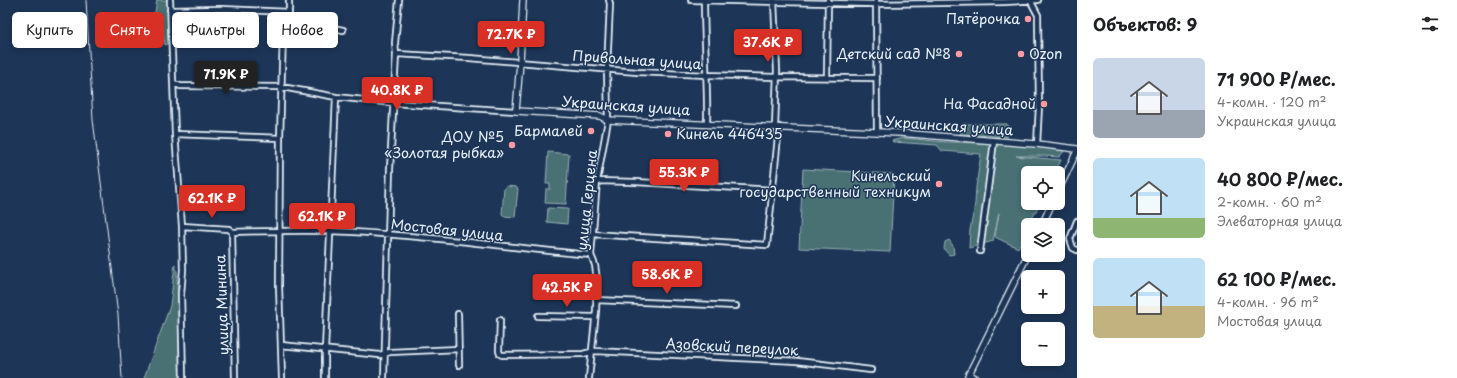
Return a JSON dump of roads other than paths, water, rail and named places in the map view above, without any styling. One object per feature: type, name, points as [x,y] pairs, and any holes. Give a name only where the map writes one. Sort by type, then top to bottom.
[{"type":"main road","points":[[516,111],[523,0]]},
{"type":"main road","name":"Украинская улица","points":[[516,111],[600,116],[608,120],[877,132],[1037,144],[1077,150]]},
{"type":"main road","points":[[1065,176],[1077,150]]},
{"type":"main road","points":[[968,376],[1024,262]]},
{"type":"street","points":[[170,0],[175,134],[182,226],[183,270],[181,294],[183,378]]},
{"type":"street","points":[[170,10],[222,8],[289,12],[289,0]]},
{"type":"street","points":[[384,378],[388,235],[396,54],[395,43],[398,0]]},
{"type":"street","name":"улица Герцена","points":[[589,378],[597,280],[595,265],[591,255],[592,234],[597,181],[608,120],[609,0]]},
{"type":"street","points":[[691,0],[876,2],[1038,0]]},
{"type":"street","points":[[704,0],[707,124]]},
{"type":"street","points":[[592,234],[767,245],[777,127],[777,71],[774,1]]},
{"type":"street","points":[[827,77],[828,1]]},
{"type":"street","points":[[1030,1],[1038,15],[1039,106],[1037,144]]},
{"type":"street","points":[[876,2],[877,132]]},
{"type":"street","points":[[338,29],[343,30]]},
{"type":"street","points":[[282,378],[279,230],[283,48]]},
{"type":"street","name":"Привольная улица","points":[[396,54],[707,75],[877,78]]},
{"type":"street","name":"Украинская улица","points":[[174,83],[180,86],[282,87],[336,97],[393,103],[516,111]]},
{"type":"street","points":[[325,378],[336,97]]},
{"type":"street","points":[[175,134],[280,138]]},
{"type":"street","points":[[980,251],[994,141]]},
{"type":"street","points":[[597,181],[772,190]]},
{"type":"street","points":[[1077,221],[1070,239],[1073,248],[1077,250]]},
{"type":"street","name":"Мостовая улица","points":[[182,226],[221,227],[229,229],[232,232],[279,230],[330,231],[388,235],[591,255]]},
{"type":"street","name":"улица Минина","points":[[232,232],[235,378]]},
{"type":"street","points":[[596,300],[736,306]]},
{"type":"street","points":[[458,314],[459,364]]},
{"type":"street","points":[[538,316],[595,317]]},
{"type":"street","name":"Азовский переулок","points":[[500,320],[500,354],[583,354],[591,351],[797,361],[871,370]]},
{"type":"street","points":[[281,345],[380,355],[390,352],[459,349]]},
{"type":"street","points":[[968,376],[975,378]]},
{"type":"railway","points":[[86,0],[93,120],[118,315],[122,378]]},
{"type":"place","name":"Пятёрочка","points":[[1028,19]]},
{"type":"place","name":"Детский сад №8","points":[[959,54]]},
{"type":"place","name":"Ozon","points":[[1021,54]]},
{"type":"place","name":"На Фасадной","points":[[1044,104]]},
{"type":"place","name":"Бармалей","points":[[591,131]]},
{"type":"place","name":"Кинель 446435","points":[[668,134]]},
{"type":"place","name":"ДОУ №5 «Золотая рыбка»","points":[[512,145]]},
{"type":"place","name":"Кинельский государственный техникум","points":[[939,184]]}]
